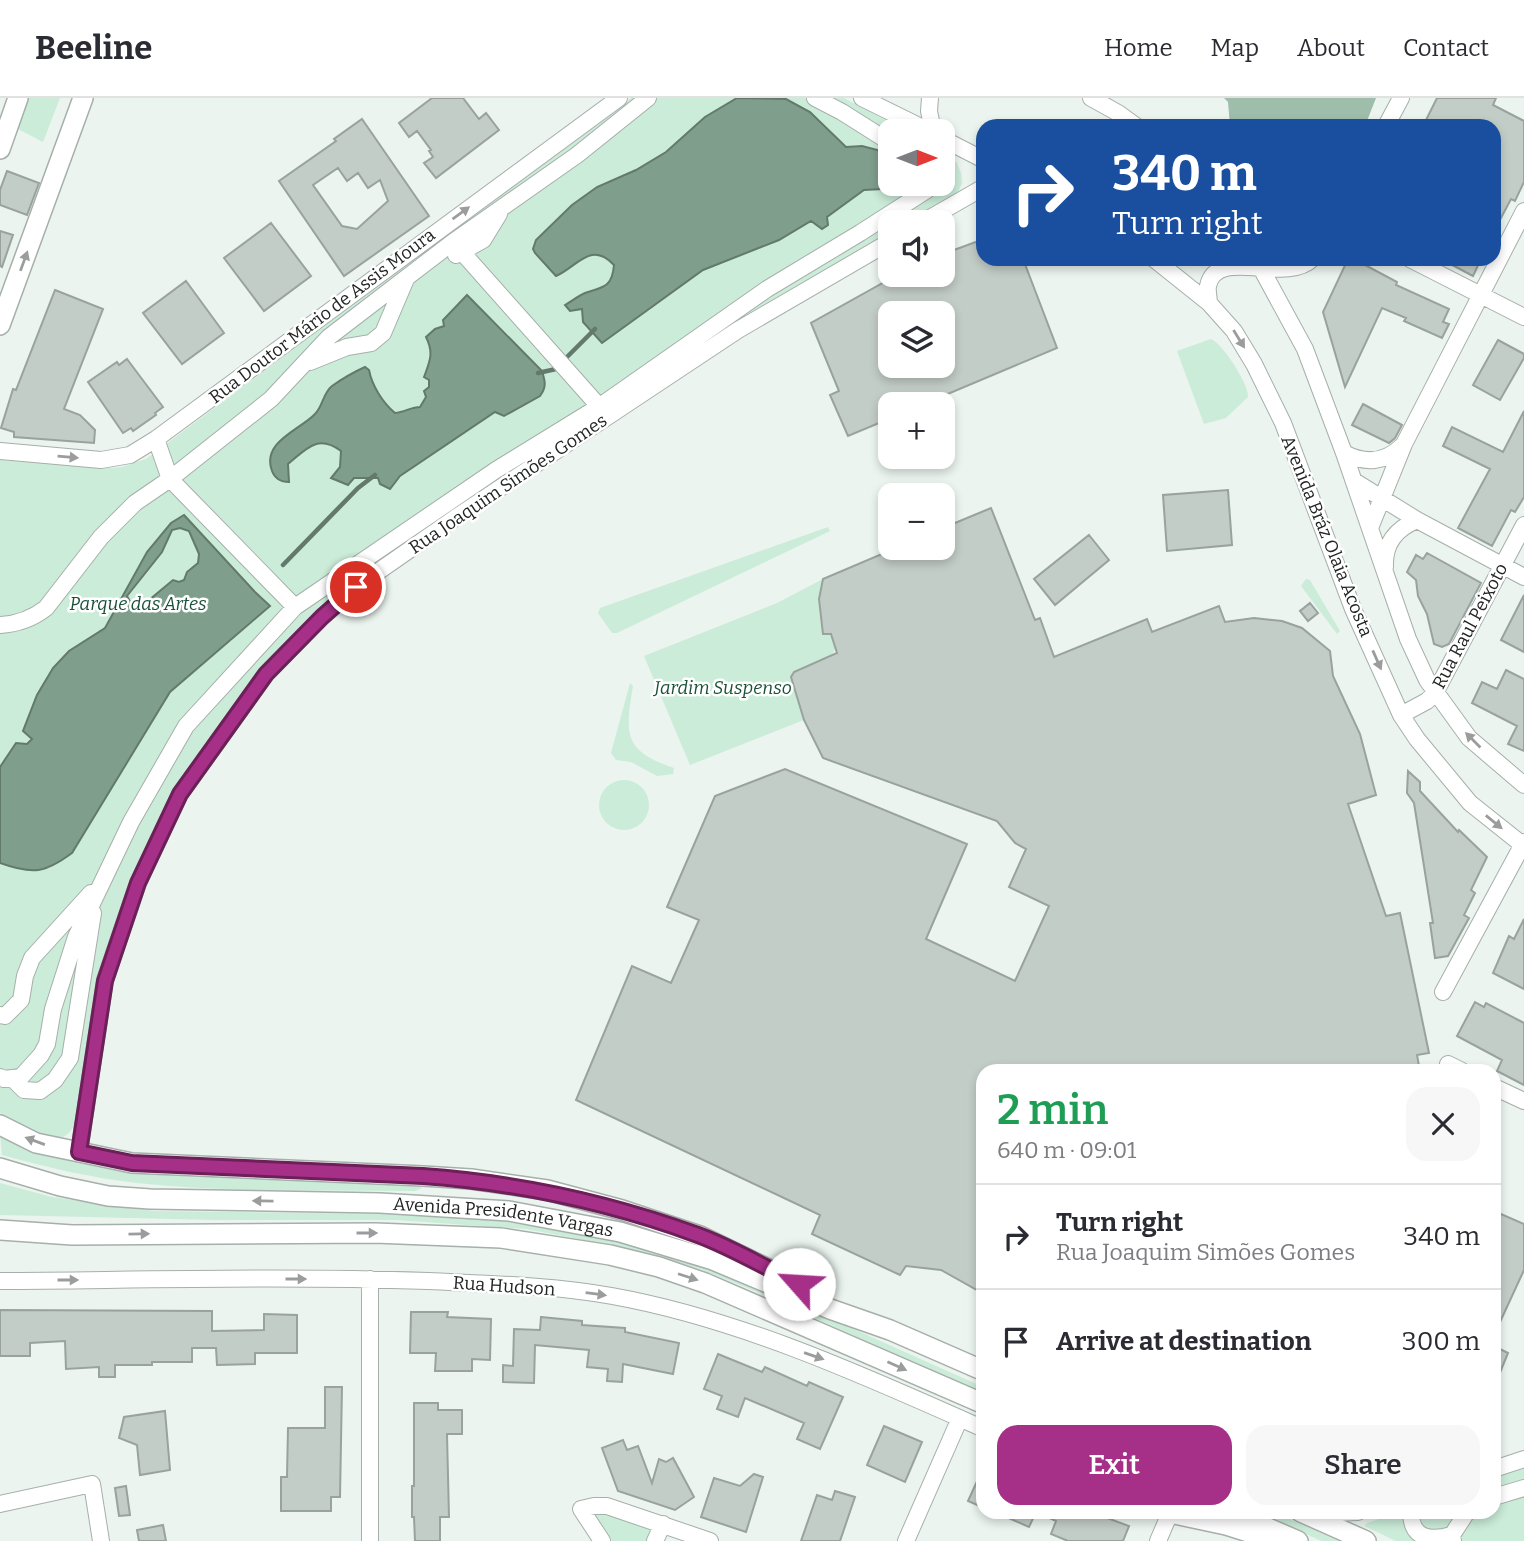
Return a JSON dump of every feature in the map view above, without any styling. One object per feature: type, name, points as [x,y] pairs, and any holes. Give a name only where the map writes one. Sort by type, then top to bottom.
[{"type":"main road","points":[[0,149],[18,98]]},
{"type":"main road","points":[[0,325],[83,98]]},
{"type":"main road","points":[[0,1125],[36,1143],[132,1163],[471,1179],[547,1190],[622,1210],[700,1236],[824,1296],[830,1309]]},
{"type":"main road","name":"Avenida Presidente Vargas","points":[[0,1168],[60,1186],[108,1196],[380,1203],[509,1211],[620,1232],[713,1260],[830,1309],[890,1330],[976,1368]]},
{"type":"main road","name":"Avenida Presidente Vargas","points":[[0,1230],[72,1234],[374,1233],[501,1238],[610,1255],[659,1267],[705,1283],[976,1401]]},
{"type":"main road","points":[[1200,1519],[1277,1541]]},
{"type":"main road","points":[[1247,1519],[1298,1541]]},
{"type":"main road","points":[[1317,1519],[1366,1541]]},
{"type":"street","name":"Rua Doutor Mário de Assis Moura","points":[[0,452],[101,460],[130,455],[156,439],[619,98]]},
{"type":"street","points":[[0,625],[21,622],[46,608],[101,537],[135,503],[271,399],[329,337],[422,266],[458,247],[504,206],[577,155],[649,98]]},
{"type":"street","points":[[815,98],[878,135]]},
{"type":"street","points":[[862,98],[905,119]]},
{"type":"street","points":[[877,106],[894,98]]},
{"type":"street","points":[[930,98],[930,119]]},
{"type":"street","points":[[1090,98],[1126,119]]},
{"type":"street","points":[[1390,119],[1401,98]]},
{"type":"street","points":[[956,146],[976,156]]},
{"type":"street","points":[[944,210],[976,192]]},
{"type":"street","points":[[6,1078],[21,1077],[31,1068],[47,1044],[61,980],[76,937],[131,822],[186,726],[295,607],[496,470],[605,411],[767,289],[917,196]]},
{"type":"street","points":[[1501,254],[1524,211]]},
{"type":"street","points":[[458,247],[605,411]]},
{"type":"street","name":"Rua Joaquim Simões Gomes","points":[[79,1152],[105,981],[138,883],[180,794],[259,684],[322,617],[356,587],[605,411],[878,249]]},
{"type":"street","name":"Avenida Bráz Olaia Acosta","points":[[1163,266],[1209,303],[1234,331],[1269,392],[1353,610],[1401,715],[1417,739],[1470,803],[1523,844]]},
{"type":"street","points":[[1209,303],[1208,285],[1217,272],[1233,266]]},
{"type":"street","points":[[1260,266],[1306,349],[1408,639],[1435,693],[1469,738],[1524,785]]},
{"type":"street","points":[[1276,266],[1304,266]]},
{"type":"street","points":[[1424,266],[1524,317]]},
{"type":"street","points":[[1370,528],[1404,444],[1495,266]]},
{"type":"street","points":[[302,366],[347,347],[371,343],[383,332],[407,277]]},
{"type":"street","points":[[156,439],[170,478],[295,607]]},
{"type":"street","points":[[1344,453],[1354,458],[1376,460],[1396,452],[1404,444]]},
{"type":"street","points":[[1354,481],[1417,520],[1524,577]]},
{"type":"street","points":[[1385,573],[1388,544],[1400,529],[1417,520]]},
{"type":"street","name":"Rua Raul Peixoto","points":[[1401,715],[1427,701],[1435,693],[1524,525]]},
{"type":"street","points":[[1443,992],[1523,844]]},
{"type":"street","points":[[0,1015],[5,1016],[21,1000],[25,976],[32,958],[104,878]]},
{"type":"street","points":[[6,1078],[24,1090],[40,1091],[55,1080],[69,1058],[96,896]]},
{"type":"street","points":[[1501,1090],[1524,1101]]},
{"type":"street","points":[[370,1279],[370,1541]]},
{"type":"street","name":"Rua Hudson","points":[[0,1281],[370,1279],[529,1286],[611,1296],[685,1312],[836,1363],[976,1425]]},
{"type":"street","points":[[906,1541],[960,1418]]},
{"type":"street","points":[[1501,1467],[1524,1459]]},
{"type":"street","points":[[0,1504],[92,1484],[102,1541]]},
{"type":"street","points":[[1501,1495],[1524,1488]]},
{"type":"street","points":[[602,1541],[581,1509],[607,1506],[710,1541]]},
{"type":"street","points":[[1158,1541],[1166,1519]]},
{"type":"street","points":[[1412,1519],[1413,1529],[1418,1535],[1432,1540],[1453,1538],[1463,1519]]},
{"type":"street","points":[[655,1541],[663,1524]]},
{"type":"green space","points":[[29,98],[60,98],[43,142],[18,129]]},
{"type":"green space","name":"Parque das Artes","points":[[631,98],[844,98],[883,119],[878,119],[878,196],[956,196],[956,162],[961,173],[962,183],[956,197],[934,210],[878,210],[878,242],[737,320],[448,511],[335,595],[254,677],[186,771],[133,874],[96,984],[75,1124],[64,1136],[52,1138],[0,1113],[0,460],[109,468],[122,467],[146,459]]},
{"type":"green space","points":[[1211,339],[1222,348],[1234,365],[1248,397],[1226,418],[1204,424],[1177,351]]},
{"type":"green space","points":[[828,527],[830,531],[617,633],[612,633],[598,613],[600,608]]},
{"type":"green space","name":"Jardim Suspenso","points":[[823,579],[819,599],[823,633],[831,634],[835,649],[832,655],[794,672],[791,677],[804,720],[690,765],[644,656],[777,603]]},
{"type":"green space","points":[[1306,579],[1310,580],[1340,631],[1337,634],[1301,586]]},
{"type":"green space","points":[[630,683],[633,686],[629,717],[631,739],[645,755],[674,768],[673,774],[657,776],[631,762],[616,760],[611,753]]},
{"type":"green space","points":[[624,780],[642,787],[649,805],[642,823],[624,830],[606,823],[599,805],[606,787]]},
{"type":"green space","points":[[0,1134],[121,1170],[175,1176],[410,1182],[422,1188],[415,1191],[241,1190],[120,1181],[69,1172],[2,1155]]},
{"type":"green space","points":[[0,1183],[52,1197],[154,1211],[454,1215],[524,1222],[610,1239],[726,1272],[976,1384],[976,1392],[767,1296],[700,1269],[589,1241],[526,1229],[396,1220],[217,1220],[0,1215]]},
{"type":"green space","points":[[1524,1467],[1524,1480],[1501,1488],[1501,1475]]},
{"type":"green space","points":[[1524,1496],[1524,1541],[1461,1541],[1463,1531],[1471,1519],[1501,1519],[1501,1502]]},
{"type":"green space","points":[[587,1511],[659,1523],[652,1541],[608,1541]]},
{"type":"green space","points":[[1271,1519],[1289,1519],[1338,1541],[1322,1541]]},
{"type":"green space","points":[[1379,1519],[1406,1519],[1410,1534],[1416,1541],[1396,1541],[1364,1526]]},
{"type":"green space","points":[[1418,1519],[1452,1519],[1446,1527],[1435,1533],[1419,1527]]},
{"type":"shaded area","points":[[737,98],[786,99],[810,112],[846,147],[862,146],[878,150],[878,189],[864,190],[827,217],[828,225],[822,229],[811,221],[779,240],[703,270],[602,343],[583,322],[582,309],[570,311],[565,305],[582,294],[602,288],[609,282],[614,265],[606,258],[591,255],[556,276],[535,253],[533,249],[536,240],[572,205],[597,187],[636,170],[666,152],[705,117]]},
{"type":"shaded area","points":[[1224,98],[1376,98],[1368,119],[1229,119],[1228,102]]},
{"type":"shaded area","points":[[467,295],[542,371],[545,384],[540,396],[504,416],[495,412],[400,476],[390,489],[380,484],[378,478],[354,478],[348,485],[331,478],[340,467],[341,451],[319,443],[288,464],[289,482],[277,478],[270,461],[277,444],[315,414],[332,386],[365,367],[369,370],[379,394],[395,413],[420,407],[426,397],[424,391],[429,387],[429,380],[424,377],[430,357],[426,337],[435,329],[444,326],[443,320]]},
{"type":"shaded area","points":[[184,515],[270,606],[170,692],[72,853],[54,865],[38,870],[0,863],[0,767],[16,743],[27,744],[32,739],[23,731],[37,695],[53,668],[69,651],[105,628],[147,552],[171,523]],"holes":[[[180,528],[189,531],[199,554],[198,563],[187,572],[184,580],[173,580],[143,605],[133,607],[127,596],[162,552],[172,530]]]},
{"type":"building","points":[[432,98],[463,98],[479,119],[486,113],[499,130],[436,178],[424,163],[433,157],[429,151],[431,150],[417,131],[409,137],[399,123]]},
{"type":"building","points":[[1437,98],[1496,98],[1493,105],[1524,121],[1524,182],[1515,201],[1511,199],[1501,218],[1501,119],[1426,119]]},
{"type":"building","points":[[362,119],[429,216],[344,276],[279,181],[336,141],[334,139]],"holes":[[[338,168],[347,181],[358,173],[368,188],[380,180],[388,201],[357,229],[342,226],[313,185]]]},
{"type":"building","points":[[7,171],[39,183],[27,215],[0,205],[0,190]]},
{"type":"building","points":[[271,223],[311,276],[264,311],[224,258]]},
{"type":"building","points":[[0,231],[13,235],[2,267],[0,266]]},
{"type":"building","points":[[976,242],[976,266],[1026,266],[1057,348],[952,392],[878,392],[878,423],[848,436],[830,395],[839,391],[811,323],[878,286],[955,287],[955,250]]},
{"type":"building","points":[[1345,266],[1367,266],[1397,282],[1396,285],[1449,309],[1443,322],[1449,324],[1442,338],[1382,308],[1345,387],[1323,312]]},
{"type":"building","points":[[1454,266],[1478,266],[1473,276]]},
{"type":"building","points":[[186,281],[224,333],[182,364],[143,313]]},
{"type":"building","points":[[55,290],[103,309],[64,409],[80,415],[95,430],[94,443],[14,437],[14,432],[1,428],[13,389],[16,390]]},
{"type":"building","points":[[1498,340],[1524,354],[1500,400],[1473,385]]},
{"type":"building","points":[[127,359],[163,407],[133,431],[131,428],[123,433],[88,382],[117,362],[119,365]]},
{"type":"building","points":[[1363,404],[1402,425],[1389,443],[1352,425]]},
{"type":"building","points":[[1524,411],[1524,497],[1515,512],[1511,510],[1492,546],[1458,528],[1490,469],[1443,446],[1452,427],[1503,452]]},
{"type":"building","points":[[1228,490],[1232,545],[1167,551],[1163,495]]},
{"type":"building","points":[[991,508],[1035,620],[1040,618],[1054,657],[1147,619],[1152,632],[1219,606],[1225,622],[1254,618],[1282,621],[1302,628],[1330,651],[1333,676],[1360,734],[1376,795],[1348,804],[1386,916],[1400,913],[1429,1053],[1417,1055],[1419,1064],[976,1064],[976,1290],[941,1270],[906,1266],[900,1275],[812,1234],[820,1215],[576,1100],[632,966],[671,983],[699,920],[667,907],[715,796],[785,769],[967,844],[926,939],[1015,981],[1049,906],[1009,887],[1026,849],[1015,843],[997,821],[823,758],[804,720],[791,677],[794,672],[837,653],[831,634],[823,634],[819,599],[823,579],[878,556],[878,560],[955,560],[955,523]]},
{"type":"building","points":[[1089,535],[1109,560],[1055,605],[1034,579]]},
{"type":"building","points":[[1427,553],[1481,583],[1449,644],[1442,647],[1434,644],[1427,614],[1418,596],[1416,580],[1407,572],[1416,555],[1423,559]]},
{"type":"building","points":[[1524,595],[1524,652],[1501,640]]},
{"type":"building","points":[[1310,603],[1318,613],[1308,621],[1300,611]]},
{"type":"building","points":[[1506,670],[1524,679],[1524,751],[1508,744],[1517,726],[1472,703],[1482,682],[1497,689]]},
{"type":"building","points":[[1408,771],[1420,782],[1420,791],[1458,832],[1459,830],[1487,857],[1471,890],[1475,893],[1464,915],[1469,918],[1448,956],[1435,958],[1430,923],[1433,923],[1414,803],[1407,793]]},
{"type":"building","points":[[1524,919],[1524,989],[1493,973],[1509,936],[1514,939]]},
{"type":"building","points":[[1475,1002],[1484,1007],[1486,1003],[1524,1023],[1524,1085],[1501,1073],[1502,1060],[1457,1036]]},
{"type":"building","points":[[1501,1214],[1524,1224],[1524,1270],[1501,1320]]},
{"type":"building","points":[[0,1310],[212,1311],[212,1331],[264,1330],[264,1314],[297,1315],[297,1353],[255,1353],[255,1364],[217,1365],[216,1348],[192,1348],[192,1362],[115,1365],[115,1377],[99,1377],[99,1367],[66,1369],[65,1341],[30,1343],[30,1356],[0,1356]]},
{"type":"building","points":[[411,1312],[448,1312],[447,1317],[491,1319],[490,1360],[472,1359],[472,1371],[435,1371],[436,1353],[410,1353]]},
{"type":"building","points":[[541,1317],[582,1321],[582,1325],[625,1328],[625,1332],[679,1343],[673,1374],[623,1364],[622,1382],[607,1381],[608,1369],[587,1367],[589,1350],[535,1345],[534,1383],[503,1382],[503,1365],[513,1366],[514,1329],[540,1330]]},
{"type":"building","points":[[1501,1350],[1508,1353],[1501,1370]]},
{"type":"building","points":[[718,1354],[762,1372],[765,1367],[807,1386],[809,1382],[843,1397],[820,1449],[797,1439],[804,1423],[745,1398],[738,1417],[717,1409],[722,1396],[704,1389]]},
{"type":"building","points":[[325,1387],[342,1387],[340,1497],[331,1497],[331,1511],[281,1511],[281,1477],[287,1477],[288,1428],[325,1428]]},
{"type":"building","points":[[414,1403],[438,1403],[438,1410],[462,1410],[462,1434],[447,1434],[449,1517],[440,1517],[440,1541],[415,1541],[412,1517]]},
{"type":"building","points":[[165,1411],[170,1470],[140,1475],[137,1445],[119,1438],[124,1417]]},
{"type":"building","points":[[884,1426],[922,1442],[905,1482],[867,1465]]},
{"type":"building","points":[[623,1440],[627,1450],[638,1446],[652,1483],[659,1459],[666,1462],[673,1458],[694,1497],[675,1510],[618,1491],[602,1448]]},
{"type":"building","points":[[754,1474],[763,1477],[746,1532],[701,1517],[714,1478],[740,1486]]},
{"type":"building","points":[[976,1484],[976,1504],[968,1501]]},
{"type":"building","points":[[126,1486],[130,1515],[119,1516],[115,1488]]},
{"type":"building","points":[[835,1491],[855,1497],[840,1541],[801,1541],[817,1495],[832,1500]]},
{"type":"building","points":[[1011,1519],[1033,1519],[1029,1527]]},
{"type":"building","points":[[1052,1519],[1110,1519],[1129,1526],[1123,1541],[1068,1541],[1051,1534],[1056,1521]]},
{"type":"building","points":[[163,1525],[166,1541],[139,1541],[137,1530]]},
{"type":"waterway","points":[[566,358],[595,329]]},
{"type":"waterway","points":[[538,373],[556,369]]},
{"type":"waterway","points":[[283,565],[358,488],[375,475]]},
{"type":"route","points":[[356,587],[266,674],[180,794],[138,883],[105,981],[79,1152],[132,1163],[471,1179],[547,1190],[622,1210],[700,1236],[799,1284]]}]
